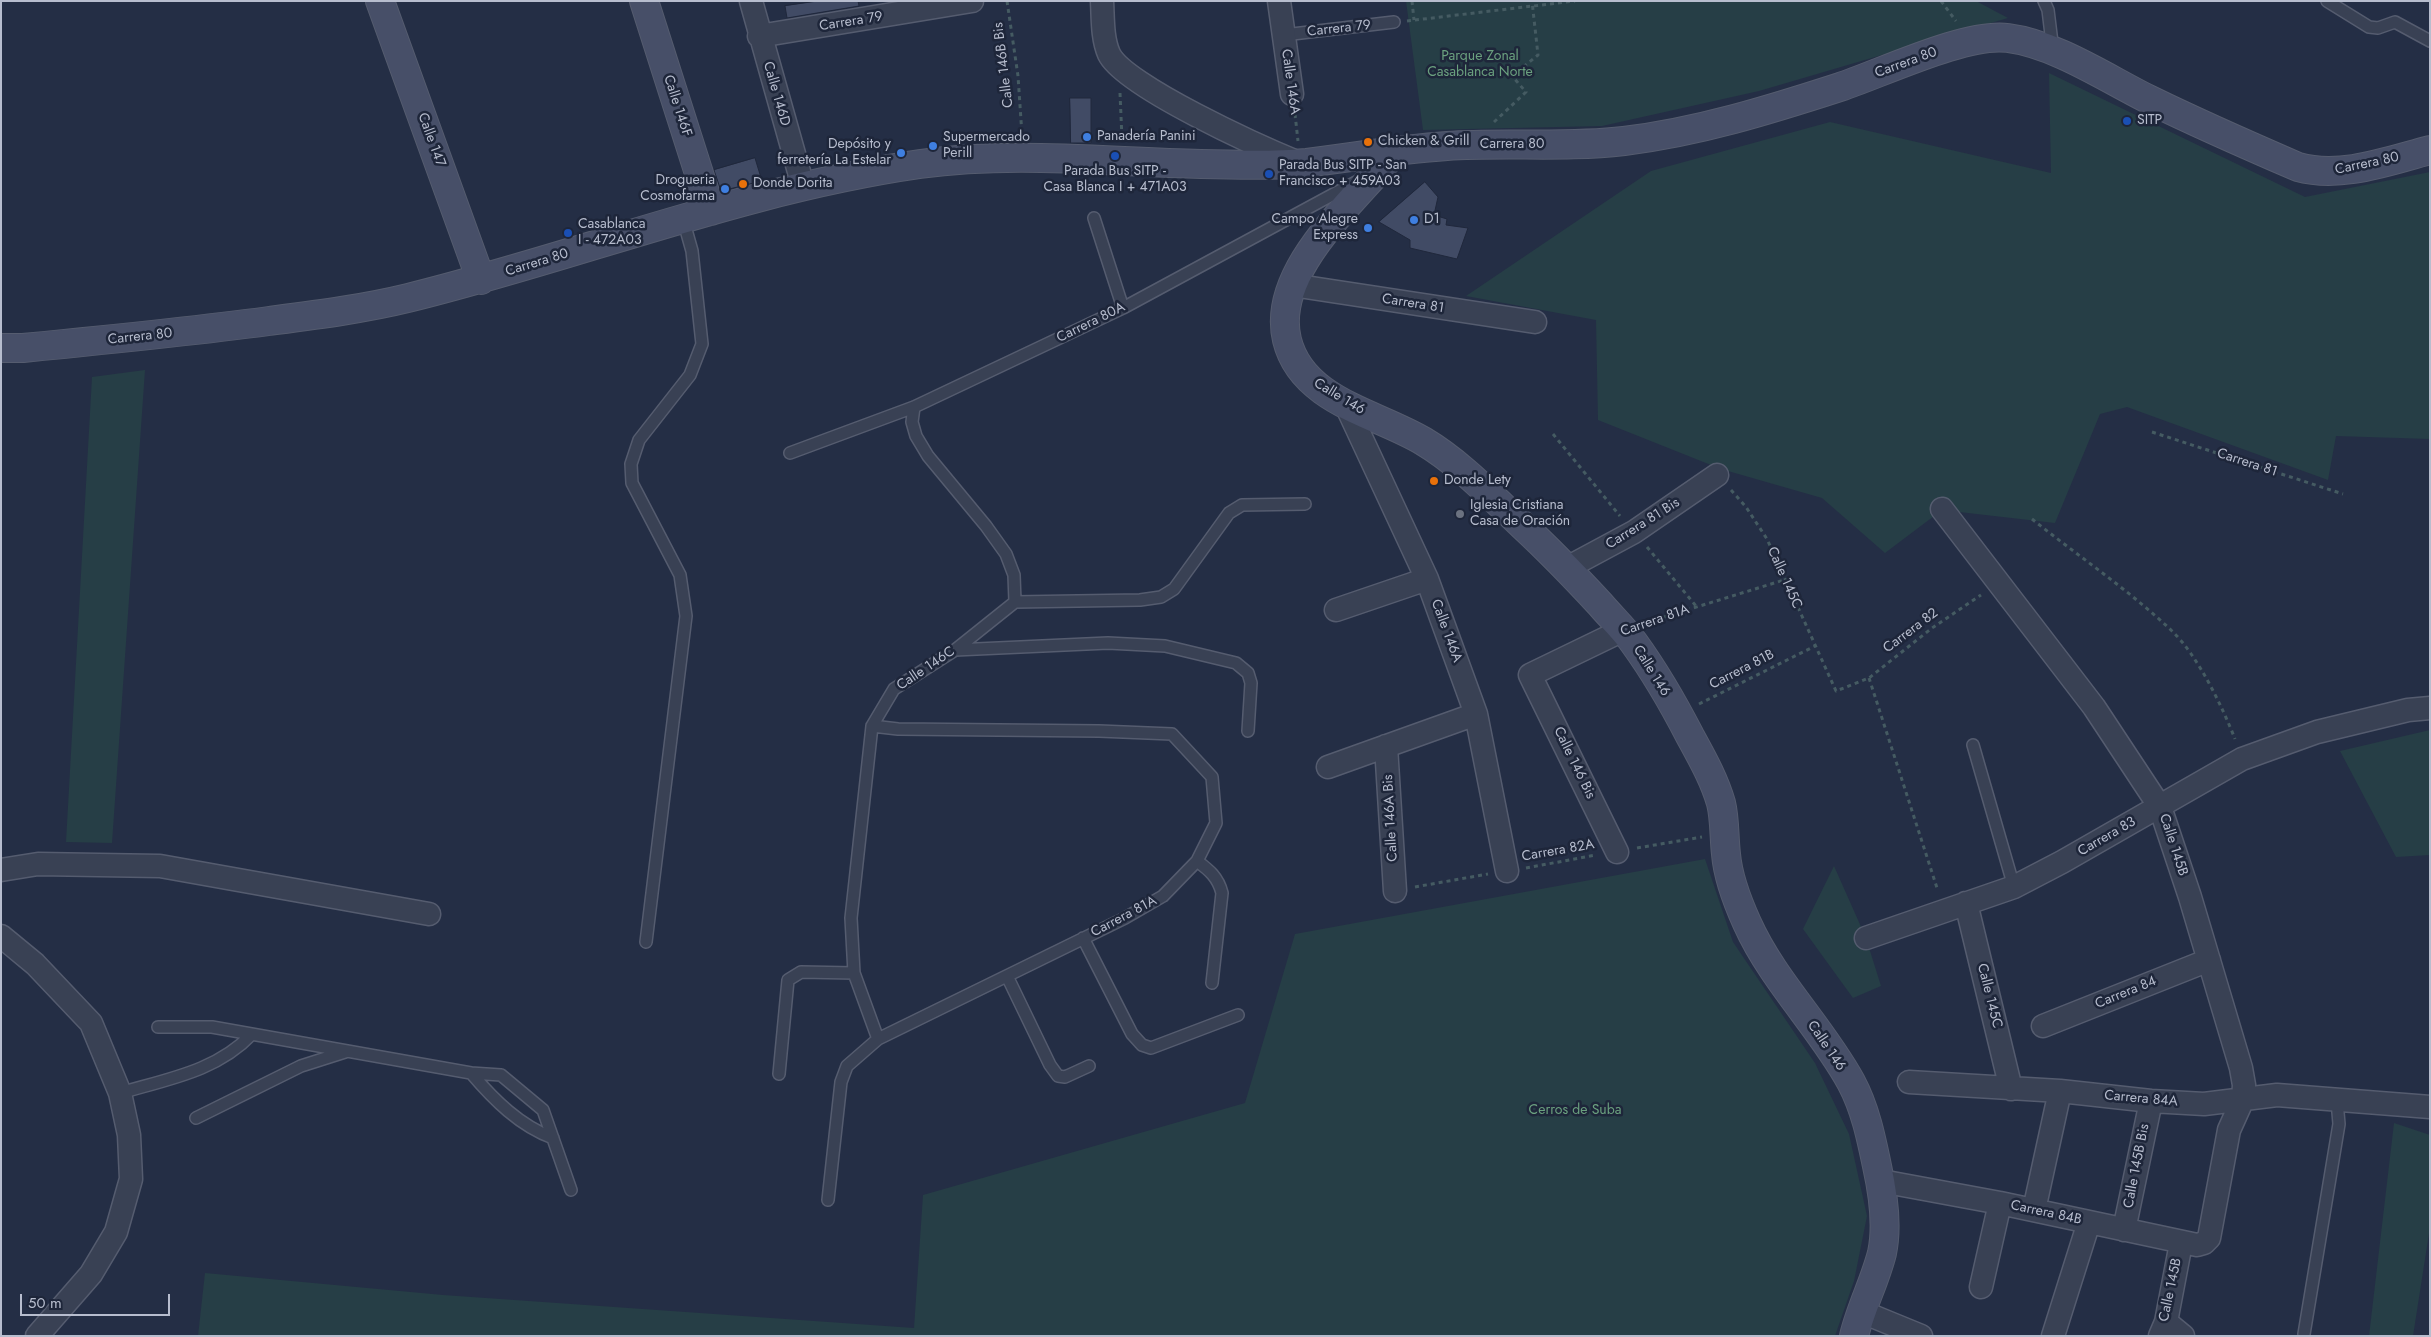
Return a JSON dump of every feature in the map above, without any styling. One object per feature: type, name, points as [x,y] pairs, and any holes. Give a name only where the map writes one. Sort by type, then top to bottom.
[{"type":"street","name":"Calle 147","points":[[380,1],[481,280]]},
{"type":"street","name":"Calle 146F","points":[[644,1],[711,211]]},
{"type":"street","name":"Calle 146D","points":[[751,1],[759,36],[803,186]]},
{"type":"street","name":"Carrera 79","points":[[759,36],[868,10],[972,1]]},
{"type":"street","points":[[1102,1],[1104,34],[1109,54],[1119,68],[1152,91],[1253,144],[1301,164]]},
{"type":"street","name":"Calle 146A","points":[[1279,1],[1292,94]]},
{"type":"street","name":"Carrera 80","points":[[1,348],[23,348],[163,335],[399,301],[481,280],[683,219],[803,186],[868,172],[925,163],[972,158],[1024,156],[1123,162],[1301,164],[1387,160],[1468,145],[1582,144],[1624,141],[1725,123],[1985,38],[2004,37],[2053,51],[2196,123],[2298,167],[2315,172],[2342,170],[2430,150]]},
{"type":"street","name":"Calle 146","points":[[1387,160],[1324,234],[1305,260],[1292,285],[1286,304],[1284,323],[1287,342],[1294,360],[1303,374],[1322,390],[1424,442],[1469,476],[1567,568],[1623,630],[1679,714],[1710,774],[1721,804],[1726,857],[1734,892],[1749,928],[1851,1083],[1868,1127],[1881,1181],[1884,1224],[1882,1252],[1857,1323]]},
{"type":"street","name":"Carrera 81","points":[[1292,285],[1535,322]]},
{"type":"street","name":"Calle 146A","points":[[1345,403],[1427,579],[1476,714],[1507,871]]},
{"type":"street","name":"Carrera 81 Bis","points":[[1567,568],[1634,532],[1717,475]]},
{"type":"street","name":"Calle 145B","points":[[1942,510],[2094,707],[2160,807],[2241,1068],[2243,1099],[2229,1130],[2209,1238]]},
{"type":"street","points":[[1336,610],[1427,579]]},
{"type":"street","name":"Carrera 81A","points":[[1530,675],[1623,630]]},
{"type":"street","name":"Calle 146 Bis","points":[[1530,675],[1617,852]]},
{"type":"street","name":"Carrera 83","points":[[1866,938],[2014,887],[2160,807],[2242,759],[2317,732],[2408,710],[2430,708]]},
{"type":"street","points":[[1328,767],[1476,714]]},
{"type":"street","name":"Calle 146A Bis","points":[[1386,746],[1395,891]]},
{"type":"street","points":[[1,870],[38,864],[160,866],[430,914]]},
{"type":"street","name":"Calle 145C","points":[[1966,904],[2011,1089]]},
{"type":"street","points":[[1,936],[35,964],[91,1023],[120,1093],[130,1135],[131,1179],[116,1232],[91,1274],[36,1336]]},
{"type":"street","name":"Carrera 84","points":[[2043,1026],[2209,960]]},
{"type":"street","name":"Carrera 84A","points":[[1909,1082],[2060,1091],[2150,1101],[2204,1104],[2277,1095],[2430,1107]]},
{"type":"street","points":[[2034,1210],[2060,1091]]},
{"type":"street","name":"Calle 145B Bis","points":[[2124,1230],[2150,1101]]},
{"type":"street","name":"Carrera 84B","points":[[1881,1181],[2034,1210],[2181,1243],[2196,1245],[2204,1243],[2209,1238]]},
{"type":"street","points":[[1981,1287],[2000,1203]]},
{"type":"street","points":[[2053,1336],[2089,1222]]},
{"type":"street","name":"Calle 145B","points":[[2163,1329],[2181,1243]]},
{"type":"street","points":[[1857,1323],[1921,1336]]},
{"type":"street","points":[[2163,1329],[2183,1336]]},
{"type":"lane","points":[[2044,1],[2048,10],[2053,51]]},
{"type":"lane","points":[[2327,1],[2369,27],[2378,28],[2395,22],[2430,41]]},
{"type":"lane","name":"Carrera 79","points":[[1284,35],[1394,22]]},
{"type":"lane","name":"Carrera 80A","points":[[790,454],[914,408],[1123,308],[1295,214],[1387,160]]},
{"type":"lane","points":[[1094,218],[1123,308]]},
{"type":"lane","points":[[646,942],[686,616],[680,575],[632,483],[631,464],[639,440],[690,375],[702,344],[692,251],[683,219]]},
{"type":"lane","points":[[914,408],[912,422],[916,436],[928,456],[986,526],[1006,554],[1014,575],[1015,602],[1140,600],[1162,596],[1174,589],[1229,513],[1242,504],[1305,504]]},
{"type":"lane","name":"Calle 146C","points":[[878,1039],[854,972],[850,918],[872,726],[894,689],[955,650],[1015,602]]},
{"type":"lane","points":[[955,650],[1108,643],[1165,646],[1236,663],[1248,674],[1251,683],[1248,730]]},
{"type":"lane","name":"Carrera 81A","points":[[828,1200],[841,1082],[847,1066],[878,1039],[1083,938],[1163,896],[1196,861],[1216,823],[1212,777],[1172,734],[1099,731],[898,729],[872,726]]},
{"type":"lane","points":[[1973,745],[2014,887]]},
{"type":"lane","points":[[1196,861],[1212,872],[1220,883],[1222,893],[1212,983]]},
{"type":"lane","points":[[1083,938],[1132,1034],[1142,1045],[1151,1048],[1238,1015]]},
{"type":"lane","points":[[779,1074],[788,980],[801,972],[854,972]]},
{"type":"lane","points":[[1007,976],[1050,1065],[1058,1076],[1065,1077],[1089,1066]]},
{"type":"lane","points":[[158,1027],[212,1027],[472,1073],[501,1075],[543,1110],[571,1190]]},
{"type":"lane","points":[[120,1093],[219,1061],[237,1050],[252,1034]]},
{"type":"lane","points":[[196,1118],[302,1066],[347,1052]]},
{"type":"lane","points":[[472,1073],[496,1101],[538,1132],[553,1138]]},
{"type":"lane","points":[[2304,1334],[2339,1124],[2337,1101]]},
{"type":"path","name":"Calle 146B Bis","points":[[1007,1],[1018,76],[1024,156]]},
{"type":"path","points":[[1412,1],[1414,20]]},
{"type":"path","points":[[1468,145],[1526,92],[1512,76],[1538,55],[1532,1]]},
{"type":"path","points":[[1394,22],[1575,1]]},
{"type":"path","points":[[1119,68],[1123,162]]},
{"type":"path","name":"Calle 146A","points":[[1292,94],[1301,164]]},
{"type":"path","name":"Carrera 81","points":[[2152,432],[2343,494]]},
{"type":"path","name":"Calle 145C","points":[[1717,475],[1746,507],[1767,539],[1836,691]]},
{"type":"path","points":[[2032,519],[2173,632],[2203,673],[2228,720],[2242,759]]},
{"type":"path","name":"Carrera 81A","points":[[1623,630],[1784,580]]},
{"type":"path","name":"Carrera 82","points":[[1836,691],[1869,678],[1932,628],[1998,583]]},
{"type":"path","name":"Carrera 81B","points":[[1679,714],[1815,646]]},
{"type":"path","points":[[1869,678],[1945,910]]},
{"type":"path","name":"Carrera 82A","points":[[1395,891],[1725,833]]},
{"type":"green space","name":"Parque Zonal Casablanca Norte","points":[[1406,1],[1976,1],[2008,18],[1759,91],[1602,126],[1423,130]]},
{"type":"green space","points":[[2049,73],[2305,197],[2430,172],[2430,439],[2336,436],[2328,480],[2127,407],[2100,414],[2055,523],[1942,510],[1885,553],[1822,498],[1721,469],[1598,420],[1596,320],[1466,296],[1651,171],[1830,122],[2051,173]]},
{"type":"green space","points":[[145,370],[112,843],[66,842],[92,377]]},
{"type":"green space","points":[[2430,730],[2430,855],[2396,857],[2340,751]]},
{"type":"green space","name":"Cerros de Suba","points":[[1705,859],[1733,942],[1815,1063],[1849,1134],[1867,1216],[1854,1281],[1835,1336],[198,1336],[205,1273],[443,1295],[914,1328],[923,1195],[1245,1103],[1295,934]]},
{"type":"green space","points":[[1834,866],[1866,938],[1881,986],[1853,998],[1803,929]]},
{"type":"green space","points":[[2394,1123],[2430,1135],[2430,1227],[2413,1336],[2369,1336]]},
{"type":"building","points":[[818,1],[858,1],[859,6],[787,18],[785,6]]},
{"type":"building","points":[[1070,98],[1091,98],[1091,143],[1071,143]]},
{"type":"building","points":[[755,158],[762,181],[721,191],[714,170]]},
{"type":"building","name":"D1","points":[[1425,182],[1438,197],[1434,215],[1447,219],[1446,225],[1468,228],[1457,259],[1410,248],[1410,240],[1379,222]]},
{"type":"place","name":"SITP","points":[[2127,121]]},
{"type":"place","name":"Panadería Panini","points":[[1087,137]]},
{"type":"place","name":"Chicken & Grill","points":[[1368,142]]},
{"type":"place","name":"Supermercado Perill","points":[[933,146]]},
{"type":"place","name":"Depósito y ferretería La Estelar","points":[[901,153]]},
{"type":"place","name":"Parada Bus SITP - Casa Blanca I + 471A03","points":[[1115,156]]},
{"type":"place","name":"Parada Bus SITP - San Francisco + 459A03","points":[[1269,174]]},
{"type":"place","name":"Donde Dorita","points":[[743,184]]},
{"type":"place","name":"Drogueria Cosmofarma","points":[[725,189]]},
{"type":"place","name":"D1","points":[[1414,220]]},
{"type":"place","name":"Campo Alegre Express","points":[[1368,228]]},
{"type":"place","name":"Casablanca I - 472A03","points":[[568,233]]},
{"type":"place","name":"Donde Lety","points":[[1434,481]]},
{"type":"place","name":"Iglesia Cristiana Casa de Oración","points":[[1460,514]]}]
